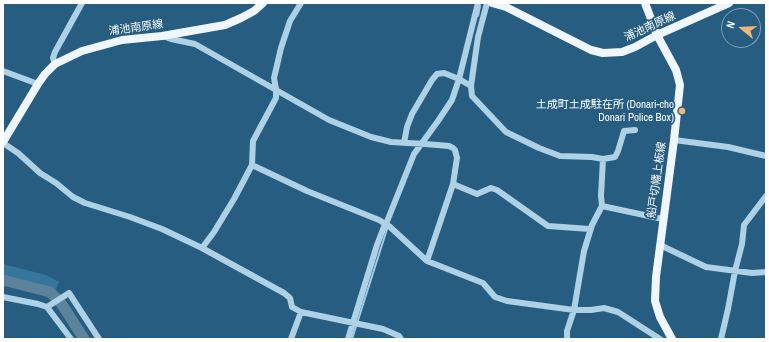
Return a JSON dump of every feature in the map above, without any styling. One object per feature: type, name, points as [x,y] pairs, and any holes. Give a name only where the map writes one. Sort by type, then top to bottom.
[{"type":"main road","name":"浦池南原線","points":[[3,143],[38,84],[55,64],[82,51],[103,44],[225,25],[248,15],[263,3]]},
{"type":"main road","name":"浦池南原線","points":[[492,3],[506,7],[591,50],[603,53],[622,52],[635,47],[715,6],[729,3]]},
{"type":"main road","name":"船戸切幡上板線","points":[[645,3],[657,35],[676,70],[680,85],[656,277],[655,301],[660,317],[672,339]]},
{"type":"street","points":[[55,64],[53,58],[55,52],[82,3]]},
{"type":"street","points":[[202,248],[214,232],[234,199],[252,165],[253,141],[276,98],[274,78],[281,48],[290,21],[301,3]]},
{"type":"street","points":[[348,339],[355,323],[377,245],[387,225],[407,169],[414,154],[423,144],[452,100],[460,79],[478,3]]},
{"type":"street","points":[[487,3],[478,37],[471,86],[472,96],[506,132],[539,148],[560,156],[592,157],[603,159],[615,156],[624,131],[635,130]]},
{"type":"street","points":[[162,36],[171,40],[195,44],[328,120],[371,137],[391,142],[448,146],[455,150],[457,158],[454,184],[427,261]]},
{"type":"street","points":[[3,71],[38,84]]},
{"type":"street","points":[[404,143],[407,127],[412,114],[437,74],[444,74],[460,79],[471,86]]},
{"type":"street","points":[[674,140],[728,147],[766,156]]},
{"type":"street","points":[[3,143],[18,153],[40,173],[56,183],[73,197],[85,203],[162,229],[202,248],[284,293],[290,298],[292,307],[301,312],[384,329],[400,336],[401,339]]},
{"type":"street","points":[[567,339],[567,332],[574,310],[584,251],[590,228],[602,206],[601,196],[603,159]]},
{"type":"street","points":[[252,165],[307,191],[370,216],[387,225],[427,261],[483,283],[495,297],[507,301],[574,310],[604,308],[618,312],[660,339]]},
{"type":"street","points":[[454,184],[478,194],[491,188],[497,190],[548,226],[590,228]]},
{"type":"street","points":[[721,339],[742,244],[744,225],[766,196]]},
{"type":"street","points":[[602,206],[663,219]]},
{"type":"street","points":[[660,245],[706,267],[752,273],[766,272]]},
{"type":"street","points":[[3,298],[50,306],[69,293],[99,339]]},
{"type":"street","points":[[50,306],[71,339]]},
{"type":"street","points":[[292,339],[301,312]]},
{"type":"shaded area","points":[[3,264],[46,275],[59,282],[56,289],[3,275]]},
{"type":"waterway","points":[[478,16],[480,6]]},
{"type":"waterway","points":[[352,339],[388,226]]},
{"type":"waterway","points":[[3,280],[50,292],[61,303],[84,339]]},
{"type":"place","name":"土成町土成駐在所 (Donari-cho Donari Police Box)","points":[[682,111]]}]
